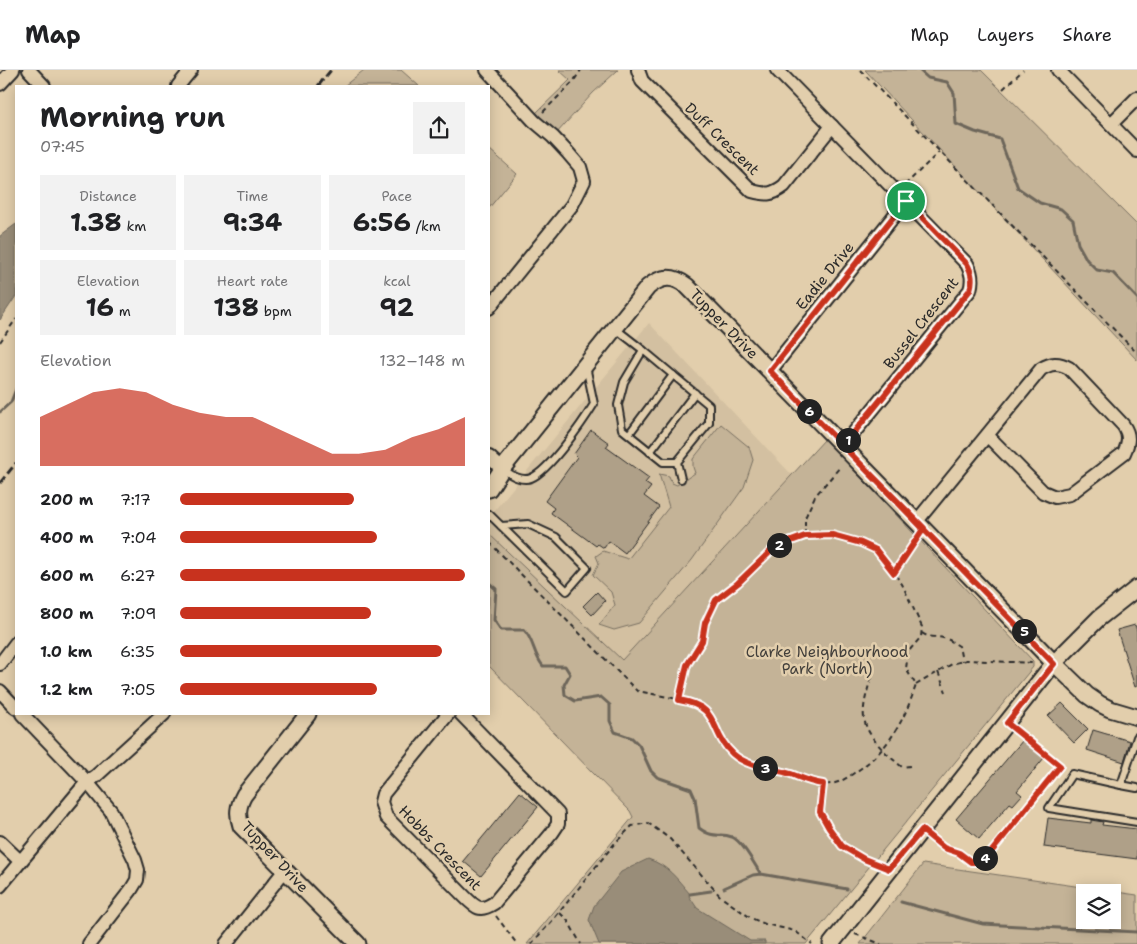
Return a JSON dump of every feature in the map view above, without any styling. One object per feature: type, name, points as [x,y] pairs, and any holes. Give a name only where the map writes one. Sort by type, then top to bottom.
[{"type":"street","points":[[0,84],[13,70]]},
{"type":"street","points":[[29,70],[43,85]]},
{"type":"street","points":[[487,70],[580,167],[584,181],[572,205],[490,307]]},
{"type":"street","name":"Duff Crescent","points":[[638,70],[642,81],[752,191],[764,194],[775,193],[784,186],[832,126]]},
{"type":"street","name":"Bussel Crescent","points":[[777,70],[967,264],[971,271],[972,282],[970,290],[843,446]]},
{"type":"street","points":[[1058,70],[1137,151]]},
{"type":"street","points":[[1112,124],[1137,98]]},
{"type":"street","name":"Eadie Drive","points":[[770,371],[906,201]]},
{"type":"street","name":"Tupper Drive","points":[[490,487],[502,469],[648,287],[664,278],[673,278],[687,286],[1054,664],[1100,704],[1110,709],[1137,716]]},
{"type":"street","points":[[921,525],[987,435],[1041,369],[1049,364],[1062,364],[1068,368],[1123,425],[1129,437],[1124,453],[1070,494],[1055,497],[1043,492],[987,435]]},
{"type":"street","points":[[490,458],[502,469]]},
{"type":"street","points":[[832,944],[889,869],[1054,664],[1099,618],[1137,588]]},
{"type":"street","points":[[0,664],[15,644]]},
{"type":"street","points":[[0,691],[15,707]]},
{"type":"street","points":[[23,715],[87,782],[111,811],[138,870],[137,880],[131,890],[89,944]]},
{"type":"street","points":[[0,886],[87,782],[163,715]]},
{"type":"street","name":"Tupper Drive","points":[[307,715],[244,795],[239,804],[238,815],[242,826],[358,944]]},
{"type":"street","name":"Hobbs Crescent","points":[[447,715],[383,794],[381,802],[386,817],[465,898],[475,907],[482,908],[494,903],[552,833],[558,824],[558,814],[462,715]]},
{"type":"street","points":[[0,842],[20,861]]},
{"type":"street","points":[[226,944],[285,870]]},
{"type":"lane","points":[[614,328],[709,405],[708,423],[677,462]]},
{"type":"lane","points":[[643,350],[624,382],[618,405],[622,429],[663,462],[677,462]]},
{"type":"lane","points":[[502,469],[514,477],[529,479],[539,473],[575,433],[594,404],[586,364]]},
{"type":"lane","points":[[629,434],[673,375]]},
{"type":"lane","points":[[650,452],[695,393]]},
{"type":"lane","points":[[677,462],[681,479]]},
{"type":"lane","points":[[490,515],[501,526],[567,591],[587,568],[556,537],[528,524],[501,526]]},
{"type":"lane","points":[[1121,785],[1137,737]]},
{"type":"lane","points":[[1137,788],[1072,774],[1049,808],[1137,822]]},
{"type":"path","points":[[534,121],[573,82],[581,70]]},
{"type":"path","points":[[860,70],[1137,353]]},
{"type":"path","points":[[1003,89],[1023,70]]},
{"type":"path","points":[[905,185],[939,152]]},
{"type":"path","points":[[0,342],[15,320]]},
{"type":"path","points":[[805,536],[805,518],[815,496],[841,466]]},
{"type":"path","points":[[894,573],[921,525]]},
{"type":"path","points":[[679,700],[687,665],[702,641],[705,623],[716,600],[738,583],[775,547],[805,536],[832,535],[861,543],[876,550],[894,573],[902,584],[922,627],[922,633],[908,652],[906,669],[916,685]]},
{"type":"path","points":[[490,543],[637,690],[689,702],[706,710],[721,740],[741,759],[748,763],[791,774],[809,782],[823,784],[841,782],[867,765],[884,749],[899,725],[911,701],[916,685],[952,664],[966,660],[1034,663]]},
{"type":"path","points":[[922,633],[926,636],[946,638],[959,646],[962,661]]},
{"type":"path","points":[[873,669],[865,704],[864,718],[874,740],[902,767],[910,766]]},
{"type":"path","points":[[938,672],[946,692]]},
{"type":"path","points":[[1007,723],[1072,774]]},
{"type":"path","points":[[922,830],[944,848],[959,853],[971,862],[979,862],[988,856],[1060,766]]},
{"type":"path","points":[[823,784],[820,812],[842,846],[864,859],[889,869]]},
{"type":"path","points":[[531,944],[615,843],[632,826],[648,823],[670,839],[722,897],[751,918],[765,924],[795,931],[812,944]]},
{"type":"path","points":[[559,912],[568,921],[581,944]]},
{"type":"path","points":[[496,916],[517,944]]},
{"type":"path","points":[[843,929],[879,944]]},
{"type":"shaded area","points":[[15,225],[15,298],[0,320],[0,236]]},
{"type":"shaded area","points":[[649,323],[792,475],[622,661],[490,535],[490,516]]},
{"type":"shaded area","points":[[648,859],[672,873],[690,894],[689,896],[697,908],[750,941],[765,941],[765,944],[599,944],[589,920],[594,906],[621,872]]},
{"type":"green space","points":[[364,70],[401,70],[418,85],[345,85]]},
{"type":"green space","points":[[559,70],[618,70],[593,93],[556,134],[536,113],[570,80]]},
{"type":"green space","points":[[865,70],[981,70],[1137,225],[1137,360]]},
{"type":"green space","points":[[490,150],[517,174],[490,207]]},
{"type":"green space","points":[[721,424],[749,447],[753,460],[744,487],[692,560],[639,623],[614,630],[599,625],[615,605],[611,592],[593,575],[599,563],[596,556],[603,551],[628,559],[669,507],[659,474],[669,476],[672,483],[677,485],[695,473],[693,459]]},
{"type":"green space","name":"Clarke Neighbourhood Park (North)","points":[[825,439],[1033,661],[1033,667],[806,944],[527,944],[633,817],[630,811],[490,667],[490,535],[622,660]]},
{"type":"green space","points":[[923,864],[1076,886],[1076,929],[1121,929],[1121,893],[1137,895],[1137,944],[860,944]]},
{"type":"building","points":[[591,430],[609,443],[606,447],[649,478],[645,483],[651,487],[644,496],[659,507],[625,553],[609,541],[604,548],[598,544],[596,546],[551,513],[554,508],[545,501],[577,457],[574,454]]},
{"type":"building","points":[[597,592],[605,601],[592,615],[583,606]]},
{"type":"building","points":[[1135,625],[1137,631],[1137,686],[1135,687],[1117,630]]},
{"type":"building","points":[[1062,703],[1088,729],[1074,743],[1048,716]]},
{"type":"building","points":[[1093,730],[1130,741],[1124,762],[1087,750]]},
{"type":"building","points":[[1023,740],[1044,758],[1017,791],[1022,795],[1013,805],[1010,803],[979,839],[956,819]]},
{"type":"building","points":[[520,792],[538,807],[481,876],[463,861]]},
{"type":"building","points":[[1048,818],[1091,823],[1091,820],[1103,822],[1102,825],[1137,829],[1137,859],[1044,847]]},
{"type":"waterway","points":[[919,70],[928,78],[947,82],[954,93],[956,124],[1000,139],[1018,188],[1040,203],[1061,209],[1073,220],[1078,244],[1087,260],[1097,270],[1113,273],[1137,298]]},
{"type":"waterway","points":[[0,412],[11,402],[15,392]]},
{"type":"waterway","points":[[490,584],[496,589],[494,620],[501,630],[524,630],[530,638],[537,657],[543,666],[565,666],[570,674],[564,685],[565,695],[575,701],[601,697],[610,705],[610,721],[615,732],[632,738],[639,745],[651,771],[657,777],[691,789],[695,798],[699,828],[709,834],[732,837],[744,848],[761,874]]},
{"type":"waterway","points":[[724,888],[753,875],[761,874],[847,889]]},
{"type":"waterway","points":[[690,894],[711,891]]},
{"type":"waterway","points":[[901,902],[983,924],[1137,932]]},
{"type":"railway","points":[[319,85],[331,70]]},
{"type":"railway","points":[[0,483],[15,464]]},
{"type":"route","points":[[906,201],[770,371],[843,446],[851,454],[924,528],[1054,664],[1007,723],[1060,766],[988,856],[979,862],[971,862],[959,853],[944,848],[922,830],[889,869],[864,859],[842,846],[820,812],[823,784],[809,782],[791,774],[748,763],[734,754],[721,740],[716,726],[706,710],[689,702],[679,700],[687,665],[702,641],[705,623],[716,600],[738,583],[775,547],[805,536],[832,535],[861,543],[876,550],[894,573],[924,528],[843,446],[970,290],[972,282],[971,271],[967,264],[906,201]]}]
